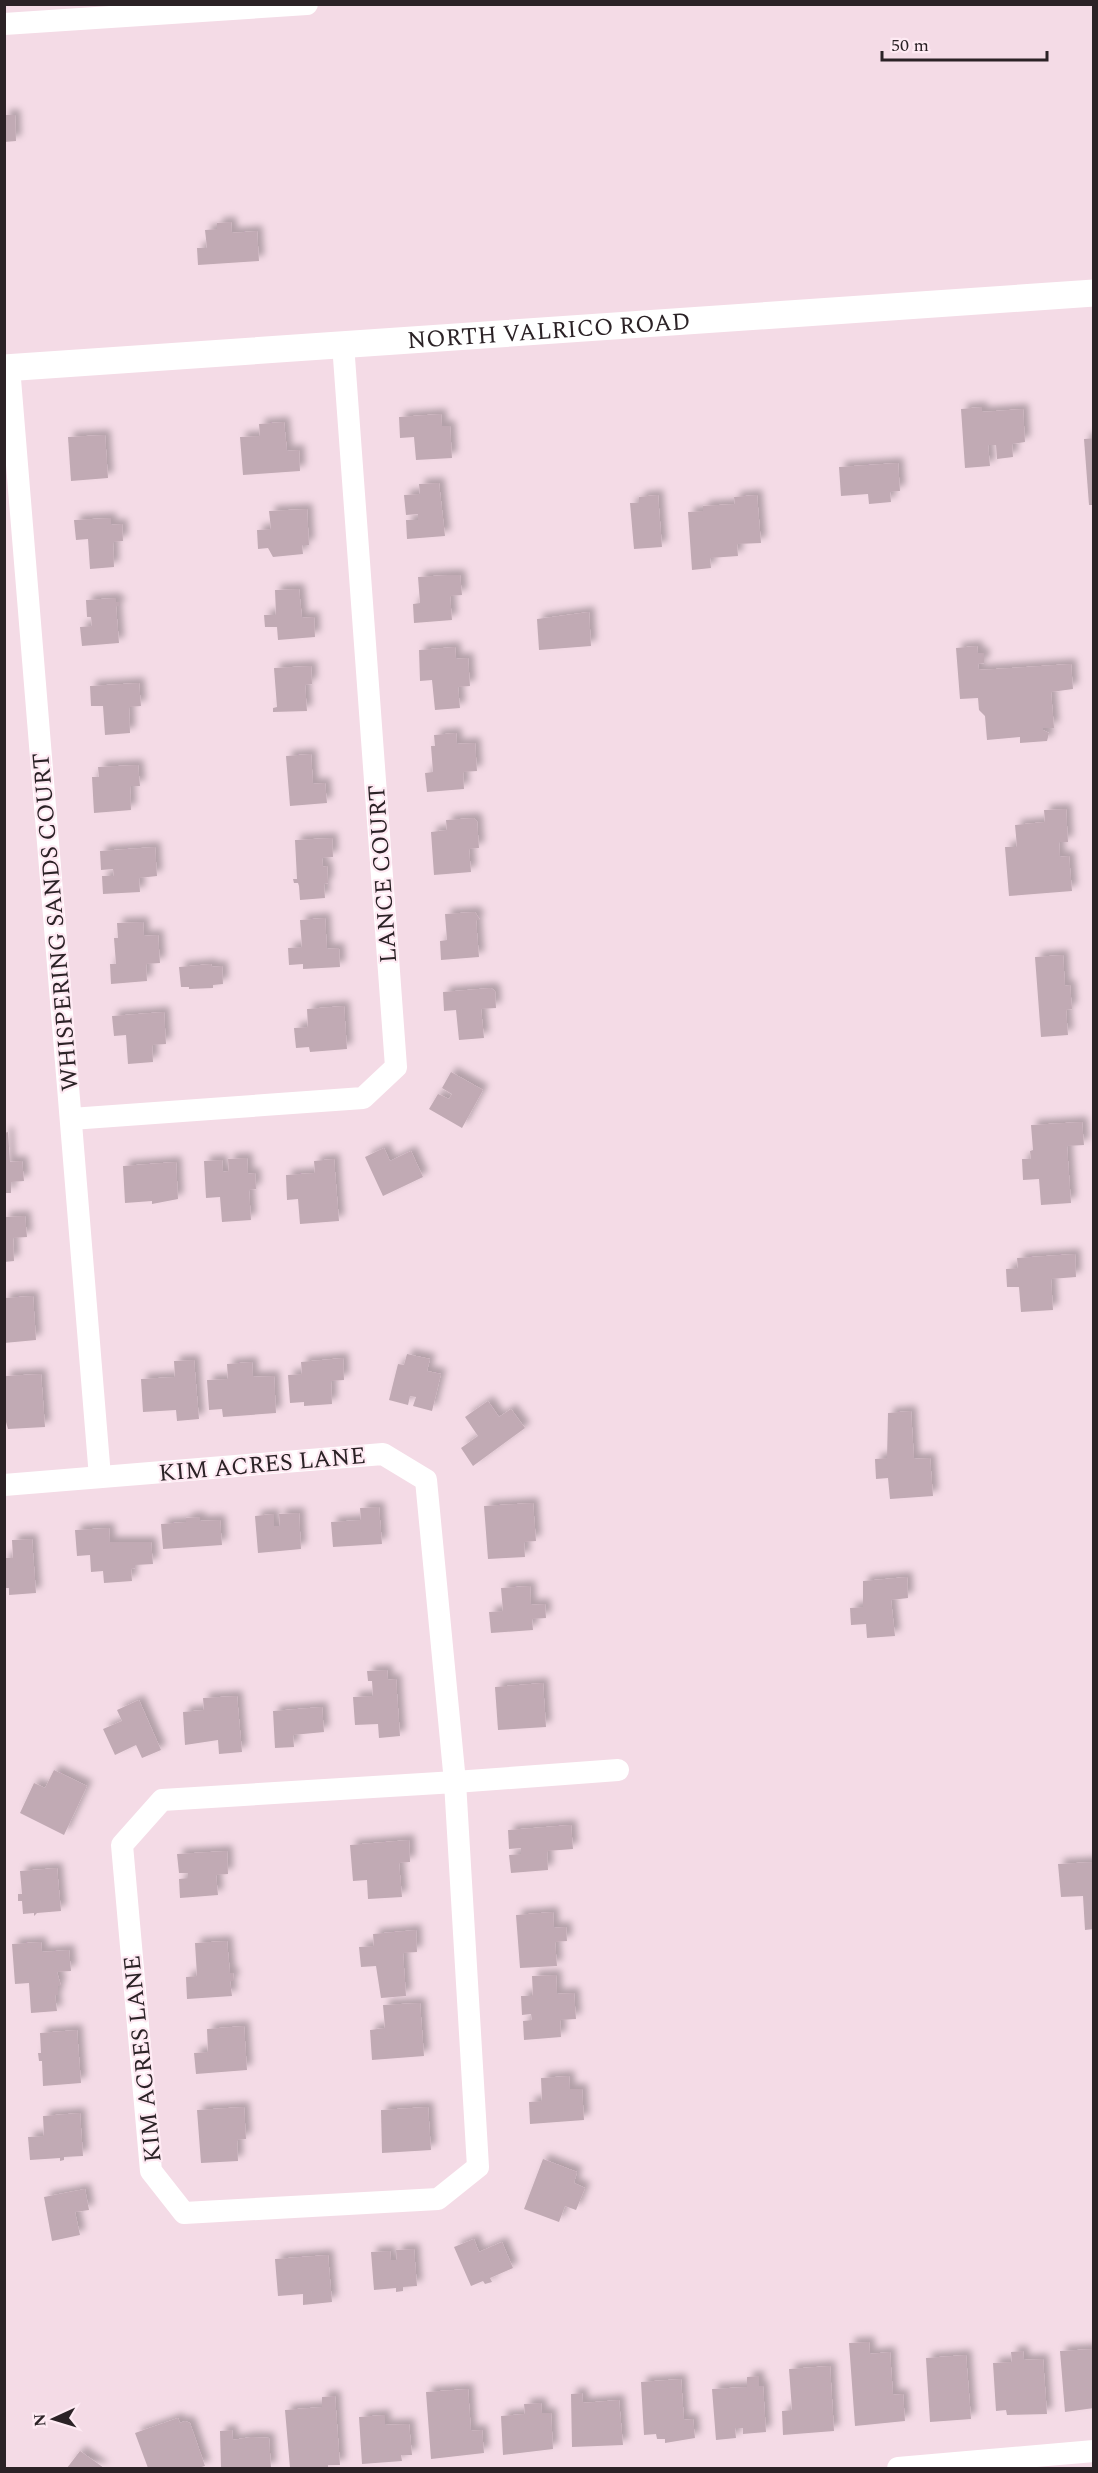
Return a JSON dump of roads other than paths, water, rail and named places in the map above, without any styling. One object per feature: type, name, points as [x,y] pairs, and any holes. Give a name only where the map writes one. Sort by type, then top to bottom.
[{"type":"street","points":[[4,24],[307,4]]},
{"type":"street","name":"NORTH VALRICO ROAD","points":[[7,368],[1094,293]]},
{"type":"street","name":"LANCE COURT","points":[[71,1119],[363,1098],[396,1067],[343,344]]},
{"type":"street","name":"WHISPERING SANDS COURT","points":[[7,368],[100,1477]]},
{"type":"street","name":"KIM ACRES LANE","points":[[4,1485],[383,1455],[426,1479],[455,1782],[478,2167],[438,2199],[184,2214],[151,2171],[122,1845],[162,1800],[455,1782],[618,1770]]},
{"type":"street","points":[[898,2469],[1094,2451]]}]
